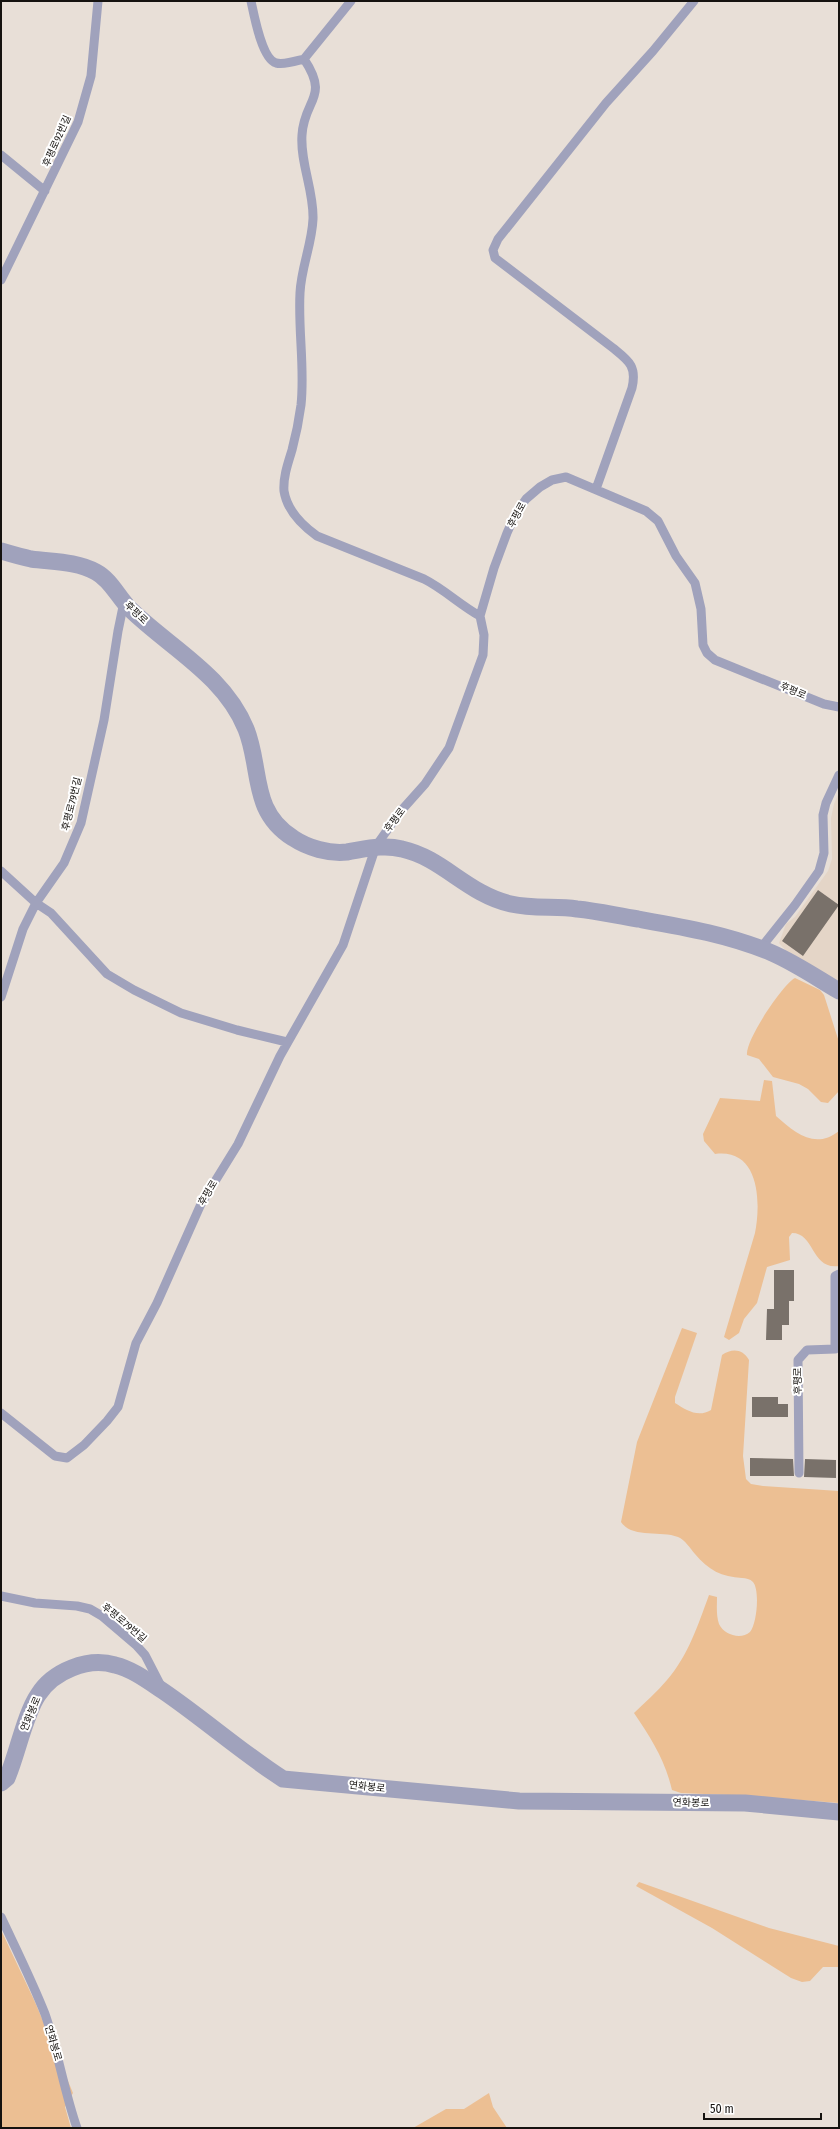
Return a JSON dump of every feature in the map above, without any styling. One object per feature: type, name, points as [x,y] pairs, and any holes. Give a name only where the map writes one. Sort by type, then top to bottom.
[{"type":"street","name":"후평로","points":[[1,551],[30,558],[83,566],[97,572],[109,581],[124,602],[152,628],[216,681],[233,704],[247,730],[263,803],[276,825],[307,846],[323,850],[344,852],[376,846],[400,848],[420,854],[467,886],[492,899],[513,904],[577,909],[664,924],[735,940],[773,953],[839,990]]},
{"type":"street","name":"연화봉로","points":[[1,1783],[7,1778],[38,1695],[62,1673],[84,1664],[101,1662],[116,1665],[139,1675],[164,1692],[251,1759],[283,1779],[519,1802],[744,1803],[839,1812]]},
{"type":"lane","name":"후평로92번길","points":[[1,280],[78,122],[86,99],[91,76],[98,1]]},
{"type":"lane","points":[[251,1],[258,30],[270,59],[277,63],[304,59],[351,1]]},
{"type":"lane","points":[[596,489],[632,388],[634,378],[633,368],[628,360],[613,348],[495,258],[493,250],[498,239],[572,145],[694,1]]},
{"type":"lane","points":[[304,59],[316,80],[314,99],[304,122],[302,137],[311,193],[313,218],[300,294],[301,405],[286,473],[285,494],[296,516],[306,529],[317,536],[434,584],[458,603],[480,616]]},
{"type":"lane","points":[[1,155],[45,191]]},
{"type":"lane","name":"후평로","points":[[1,1413],[55,1456],[67,1458],[84,1445],[118,1407],[126,1384],[136,1343],[160,1297],[201,1204],[238,1144],[287,1042],[306,1012],[343,945],[376,846],[400,812],[425,784],[449,748],[484,655],[484,636],[480,616],[507,533],[516,513],[526,499],[540,487],[552,480],[566,477],[646,511],[658,521],[676,556],[695,583],[698,593],[703,645],[707,654],[715,660],[824,704],[839,707]]},
{"type":"lane","name":"후평로79번길","points":[[1,998],[23,929],[36,903],[64,863],[81,823],[104,720],[116,639],[124,602]]},
{"type":"lane","points":[[760,949],[795,905],[819,871],[824,853],[824,815],[826,803],[839,775]]},
{"type":"lane","points":[[1,871],[36,903],[52,913],[107,974],[134,990],[181,1013],[237,1030],[287,1042]]},
{"type":"lane","name":"후평로","points":[[798,1473],[798,1360],[807,1350],[835,1349],[835,1276],[839,1274]]},
{"type":"lane","name":"후평로79번길","points":[[1,1596],[35,1603],[77,1606],[90,1609],[136,1645],[145,1655],[164,1692]]},
{"type":"lane","name":"연화봉로","points":[[1,1917],[45,2015],[58,2057],[67,2101],[77,2128]]},
{"type":"shaded area","points":[[839,792],[839,983],[790,955],[779,943],[786,924],[795,917],[828,871],[832,859],[831,818],[834,804]]},
{"type":"shaded area","points":[[795,978],[820,990],[824,995],[839,1042],[839,1091],[828,1103],[821,1102],[808,1089],[799,1084],[773,1077],[759,1059],[747,1055],[752,1038],[765,1014],[782,991]]},
{"type":"shaded area","points":[[764,1080],[772,1081],[776,1116],[790,1128],[806,1137],[814,1139],[830,1137],[839,1131],[839,1266],[830,1266],[823,1263],[805,1239],[792,1233],[789,1237],[790,1260],[767,1267],[757,1303],[744,1319],[739,1333],[729,1340],[724,1337],[755,1233],[758,1207],[757,1193],[749,1168],[741,1160],[730,1154],[715,1154],[704,1141],[703,1134],[720,1098],[760,1101]]},
{"type":"shaded area","points":[[682,1328],[697,1333],[675,1397],[675,1403],[692,1412],[701,1413],[711,1410],[722,1355],[730,1351],[737,1351],[747,1356],[749,1360],[743,1456],[746,1479],[751,1484],[763,1486],[839,1491],[839,1803],[751,1796],[681,1793],[672,1790],[666,1769],[657,1750],[634,1713],[655,1693],[681,1661],[692,1640],[709,1595],[717,1597],[717,1614],[721,1628],[733,1635],[742,1636],[750,1632],[757,1607],[755,1586],[749,1579],[728,1576],[716,1572],[700,1560],[681,1538],[671,1535],[632,1531],[621,1522],[637,1442]]},
{"type":"shaded area","points":[[639,1882],[769,1928],[839,1946],[839,1967],[823,1967],[810,1981],[802,1982],[791,1978],[712,1928],[636,1886]]},
{"type":"shaded area","points":[[1,1930],[35,2002],[73,2093],[65,2107],[71,2128],[1,2128]]},
{"type":"shaded area","points":[[489,2093],[493,2107],[507,2128],[413,2128],[446,2109],[464,2109]]},
{"type":"building","points":[[818,890],[839,905],[803,956],[782,941]]},
{"type":"building","points":[[774,1270],[794,1270],[794,1301],[789,1301],[789,1325],[782,1325],[782,1340],[766,1340],[767,1309],[774,1309]]},
{"type":"building","points":[[752,1397],[778,1397],[778,1404],[788,1404],[788,1417],[752,1417]]},
{"type":"building","points":[[750,1458],[793,1459],[794,1476],[750,1476]]},
{"type":"building","points":[[805,1459],[836,1460],[836,1478],[804,1477]]}]
